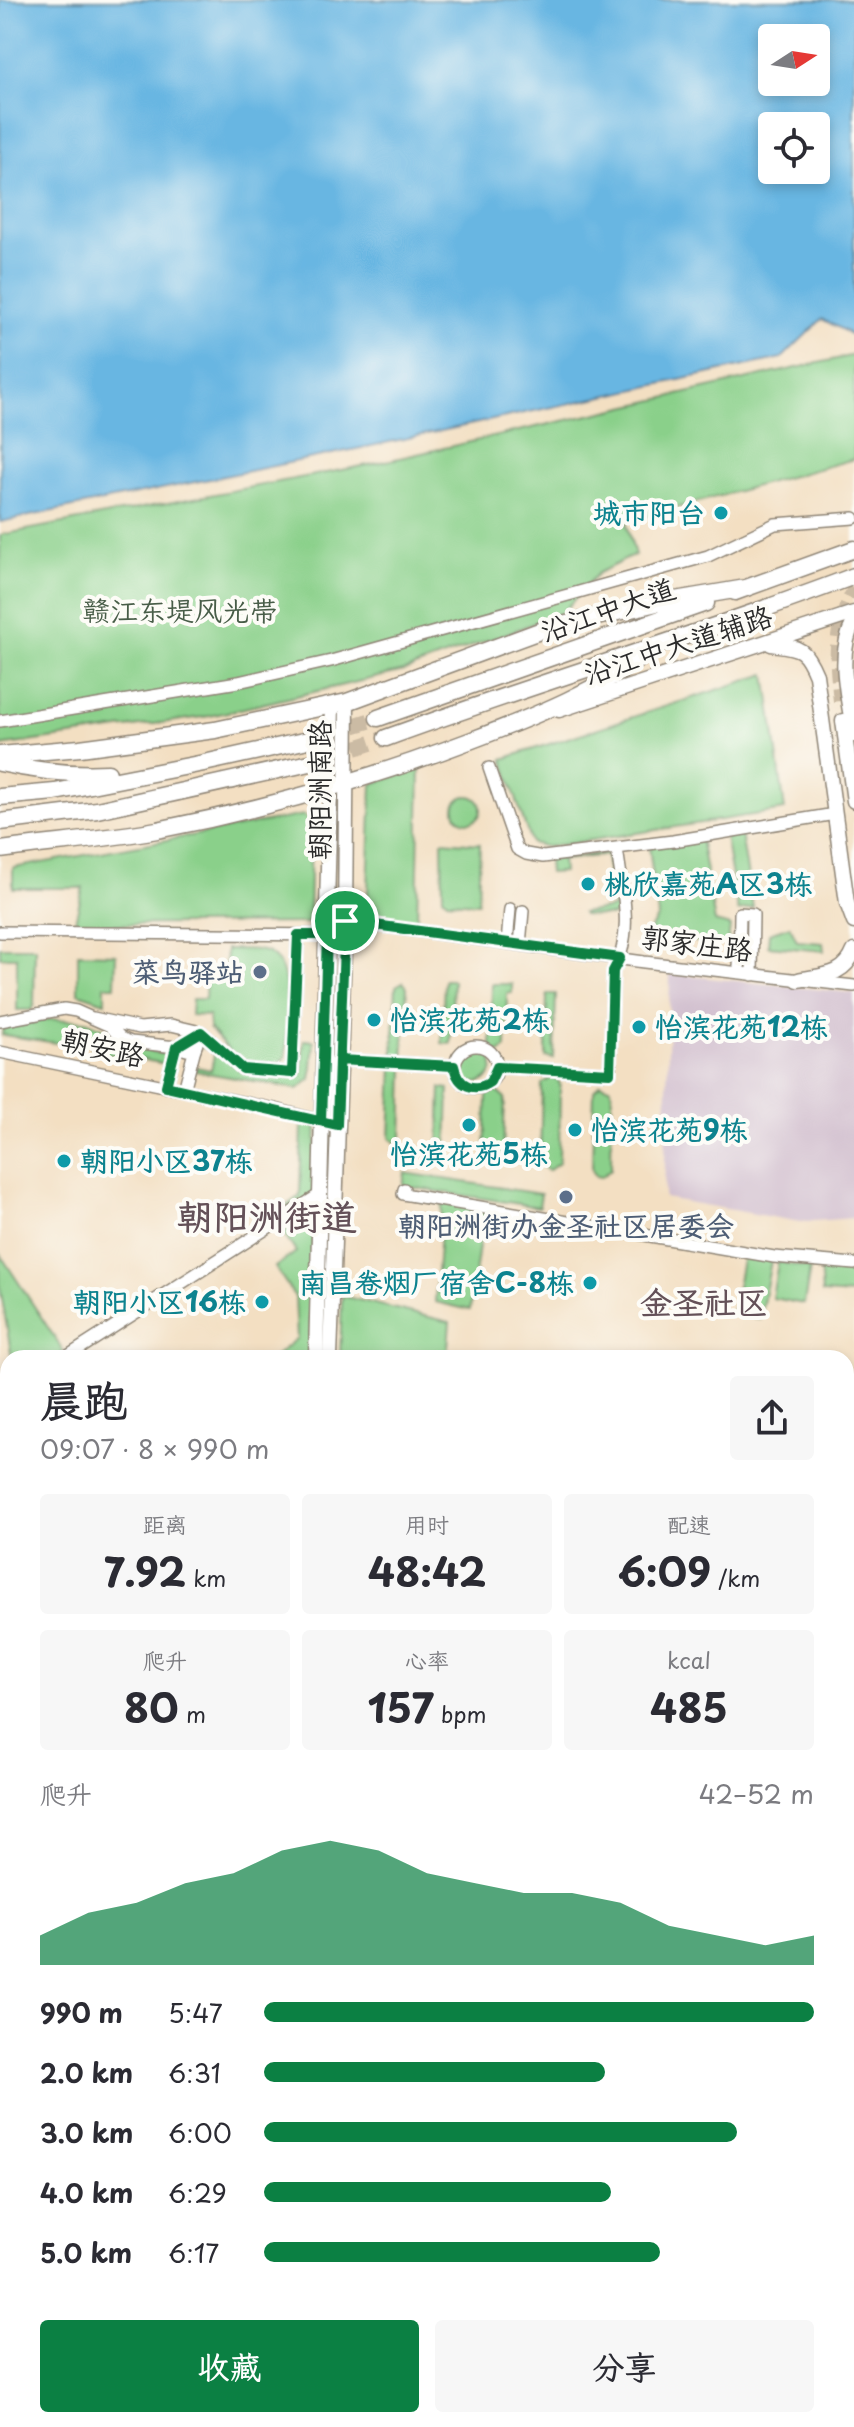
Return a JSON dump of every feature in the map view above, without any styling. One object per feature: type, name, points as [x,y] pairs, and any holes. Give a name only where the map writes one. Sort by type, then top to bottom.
[{"type":"highway","name":"沿江中大道","points":[[378,718],[854,549]]},
{"type":"highway","name":"沿江中大道","points":[[386,738],[481,703],[779,605],[854,576]]},
{"type":"highway","points":[[779,605],[854,584]]},
{"type":"highway","points":[[0,755],[215,730],[339,704],[545,629],[657,603],[746,588]]},
{"type":"highway","points":[[0,850],[156,830],[331,789],[400,768],[517,723],[595,688],[656,647]]},
{"type":"highway","points":[[0,797],[55,792],[308,740]]},
{"type":"highway","points":[[0,763],[29,770],[81,774],[166,771]]},
{"type":"highway","points":[[0,822],[97,810],[310,763]]},
{"type":"highway","points":[[0,843],[42,845]]},
{"type":"main road","name":"沿江中大道辅路","points":[[517,723],[854,613]]},
{"type":"main road","points":[[854,622],[845,642],[844,700],[854,735]]},
{"type":"main road","points":[[766,644],[795,647],[808,656],[816,675],[847,903],[854,922]]},
{"type":"main road","points":[[820,709],[821,694],[829,685],[842,685],[854,801]]},
{"type":"main road","name":"朝阳洲南路","points":[[330,1350],[348,784],[339,704]]},
{"type":"main road","name":"朝阳洲南路","points":[[316,1350],[331,789],[339,704]]},
{"type":"main road","points":[[798,980],[843,970],[850,963],[854,951]]},
{"type":"street","points":[[0,721],[238,682],[331,661],[708,556],[775,524],[854,518]]},
{"type":"street","points":[[489,768],[517,849],[543,857],[835,814]]},
{"type":"street","points":[[497,1067],[610,1073],[613,971],[620,958],[626,927],[617,848]]},
{"type":"street","points":[[507,943],[510,909]]},
{"type":"street","points":[[520,945],[523,911]]},
{"type":"street","points":[[739,973],[740,913],[753,914],[752,975]]},
{"type":"street","name":"郭家庄路","points":[[345,921],[854,986]]},
{"type":"street","points":[[0,932],[327,935]]},
{"type":"street","points":[[93,1018],[140,1028],[171,1025],[201,1032],[243,1069],[292,1073],[298,935]]},
{"type":"street","points":[[0,1021],[64,1009],[110,1026],[121,1038],[131,1042],[194,1052]]},
{"type":"street","points":[[166,1086],[176,1047],[201,1032]]},
{"type":"street","points":[[184,1090],[201,1032]]},
{"type":"street","points":[[477,1045],[490,1051],[497,1067],[490,1082],[477,1088],[464,1084],[455,1073],[454,1066],[455,1059],[464,1049],[477,1045]]},
{"type":"street","name":"朝安路","points":[[0,1052],[337,1125]]},
{"type":"street","points":[[339,1060],[454,1066]]},
{"type":"street","points":[[774,1257],[774,1251],[404,1189],[403,1194],[774,1257],[854,1264]]},
{"type":"street","points":[[77,1350],[319,1195]]},
{"type":"shaded area","points":[[670,974],[854,993],[854,1218],[800,1222],[664,1198]]},
{"type":"green space","name":"赣江东堤风光带","points":[[854,355],[854,459],[626,522],[635,555],[598,573],[562,613],[404,671],[210,716],[0,746],[0,535],[373,464]]},
{"type":"green space","points":[[766,674],[785,810],[547,847],[531,843],[503,759]]},
{"type":"green space","points":[[420,768],[417,922],[367,917],[372,784]]},
{"type":"green space","points":[[468,796],[477,800],[481,809],[477,818],[468,822],[459,818],[455,809],[459,800]]},
{"type":"green space","points":[[304,815],[311,824],[309,923],[74,925],[83,888],[13,888],[13,868]]},
{"type":"green space","points":[[741,834],[753,908],[738,911],[725,837]]},
{"type":"green space","points":[[700,838],[715,922],[730,926],[728,945],[646,936],[658,916],[649,846]]},
{"type":"green space","points":[[442,841],[480,844],[478,903],[447,901],[443,897]]},
{"type":"green space","points":[[611,852],[617,913],[612,916],[583,915],[613,908],[606,855],[562,860],[563,872],[549,873],[548,860]]},
{"type":"green space","points":[[790,926],[797,941],[823,943],[824,951],[768,946],[769,933]]},
{"type":"green space","points":[[0,947],[35,947],[34,1005],[31,1010],[17,1010],[17,957],[0,957]]},
{"type":"green space","points":[[226,949],[270,954],[283,973],[287,1001],[286,1056],[278,1064],[243,1066],[209,1028],[209,1016],[191,1015],[192,999],[205,999],[206,975],[225,975]]},
{"type":"green space","points":[[78,953],[116,954],[115,986],[105,986],[105,1002],[78,993]]},
{"type":"green space","points":[[444,980],[453,980],[451,1044],[442,1043]]},
{"type":"green space","points":[[403,982],[407,987],[403,1059],[393,1056],[396,986]]},
{"type":"green space","points":[[492,984],[512,984],[512,993],[507,993],[506,1048],[500,1053],[491,1047]]},
{"type":"green space","points":[[547,994],[556,994],[554,1058],[546,1057]]},
{"type":"green space","points":[[51,1019],[86,1021],[103,1028],[119,1045],[170,1055],[167,1064],[93,1051],[89,1041],[78,1035],[70,1045],[2,1035],[3,1028]]},
{"type":"green space","points":[[304,1040],[314,1041],[311,1079],[298,1089],[195,1071],[196,1067],[211,1070],[215,1050],[201,1047],[209,1044],[241,1071],[301,1076]]},
{"type":"green space","points":[[476,1049],[488,1054],[493,1066],[488,1078],[476,1083],[464,1078],[459,1066],[464,1054]]},
{"type":"green space","points":[[393,1066],[403,1067],[404,1070],[402,1138],[396,1143],[390,1138]]},
{"type":"green space","points":[[552,1077],[558,1080],[560,1086],[559,1163],[548,1171],[540,1163],[542,1084]]},
{"type":"green space","points":[[600,1084],[610,1087],[612,1093],[611,1169],[601,1177],[592,1170],[594,1090]]},
{"type":"green space","points":[[441,1088],[449,1089],[447,1152],[439,1152]]},
{"type":"green space","points":[[496,1090],[505,1098],[503,1153],[493,1161],[485,1155],[487,1096]]},
{"type":"green space","points":[[302,1124],[317,1124],[309,1350],[283,1350],[297,1338],[295,1297],[275,1267],[296,1252],[283,1233],[295,1225],[283,1208],[300,1196]]},
{"type":"green space","points":[[405,1173],[541,1194],[539,1207],[403,1186]]},
{"type":"green space","points":[[442,1203],[484,1210],[470,1310],[435,1302]]},
{"type":"green space","points":[[0,1254],[63,1350],[11,1350],[0,1287]]},
{"type":"green space","points":[[743,1255],[771,1261],[760,1319],[732,1313]]},
{"type":"green space","points":[[778,1262],[810,1268],[804,1304],[772,1298]]},
{"type":"green space","points":[[820,1266],[854,1268],[854,1295],[822,1293]]},
{"type":"green space","points":[[342,1296],[450,1322],[448,1350],[340,1350]]},
{"type":"water","points":[[0,0],[854,0],[854,336],[822,319],[782,358],[0,522]]},
{"type":"tunnel","points":[[840,701],[837,644],[842,618],[854,589]]},
{"type":"tunnel","points":[[308,740],[378,718]]},
{"type":"tunnel","points":[[310,763],[386,738]]},
{"type":"place","name":"城市阳台","points":[[721,513]]},
{"type":"place","name":"桃欣嘉苑A区3栋","points":[[588,884]]},
{"type":"place","name":"菜鸟驿站","points":[[260,972]]},
{"type":"place","name":"怡滨花苑2栋","points":[[374,1020]]},
{"type":"place","name":"怡滨花苑12栋","points":[[639,1027]]},
{"type":"place","name":"怡滨花苑5栋","points":[[469,1125]]},
{"type":"place","name":"怡滨花苑9栋","points":[[575,1130]]},
{"type":"place","name":"朝阳小区37栋","points":[[64,1161]]},
{"type":"place","name":"朝阳洲街办金圣社区居委会","points":[[566,1197]]},
{"type":"place","name":"南昌卷烟厂宿舍C-8栋","points":[[590,1283]]},
{"type":"place","name":"朝阳小区16栋","points":[[262,1302]]},
{"type":"district","name":"朝阳洲街道","points":[[267,1217]]},
{"type":"district","name":"金圣社区","points":[[704,1303]]},
{"type":"route","points":[[345,921],[337,1125],[166,1086],[176,1047],[201,1032],[243,1069],[292,1073],[298,935],[327,935],[321,1121],[337,1125],[339,1060],[454,1066],[459,1080],[477,1088],[490,1082],[497,1067],[610,1073],[613,971],[620,958],[345,921]]}]
